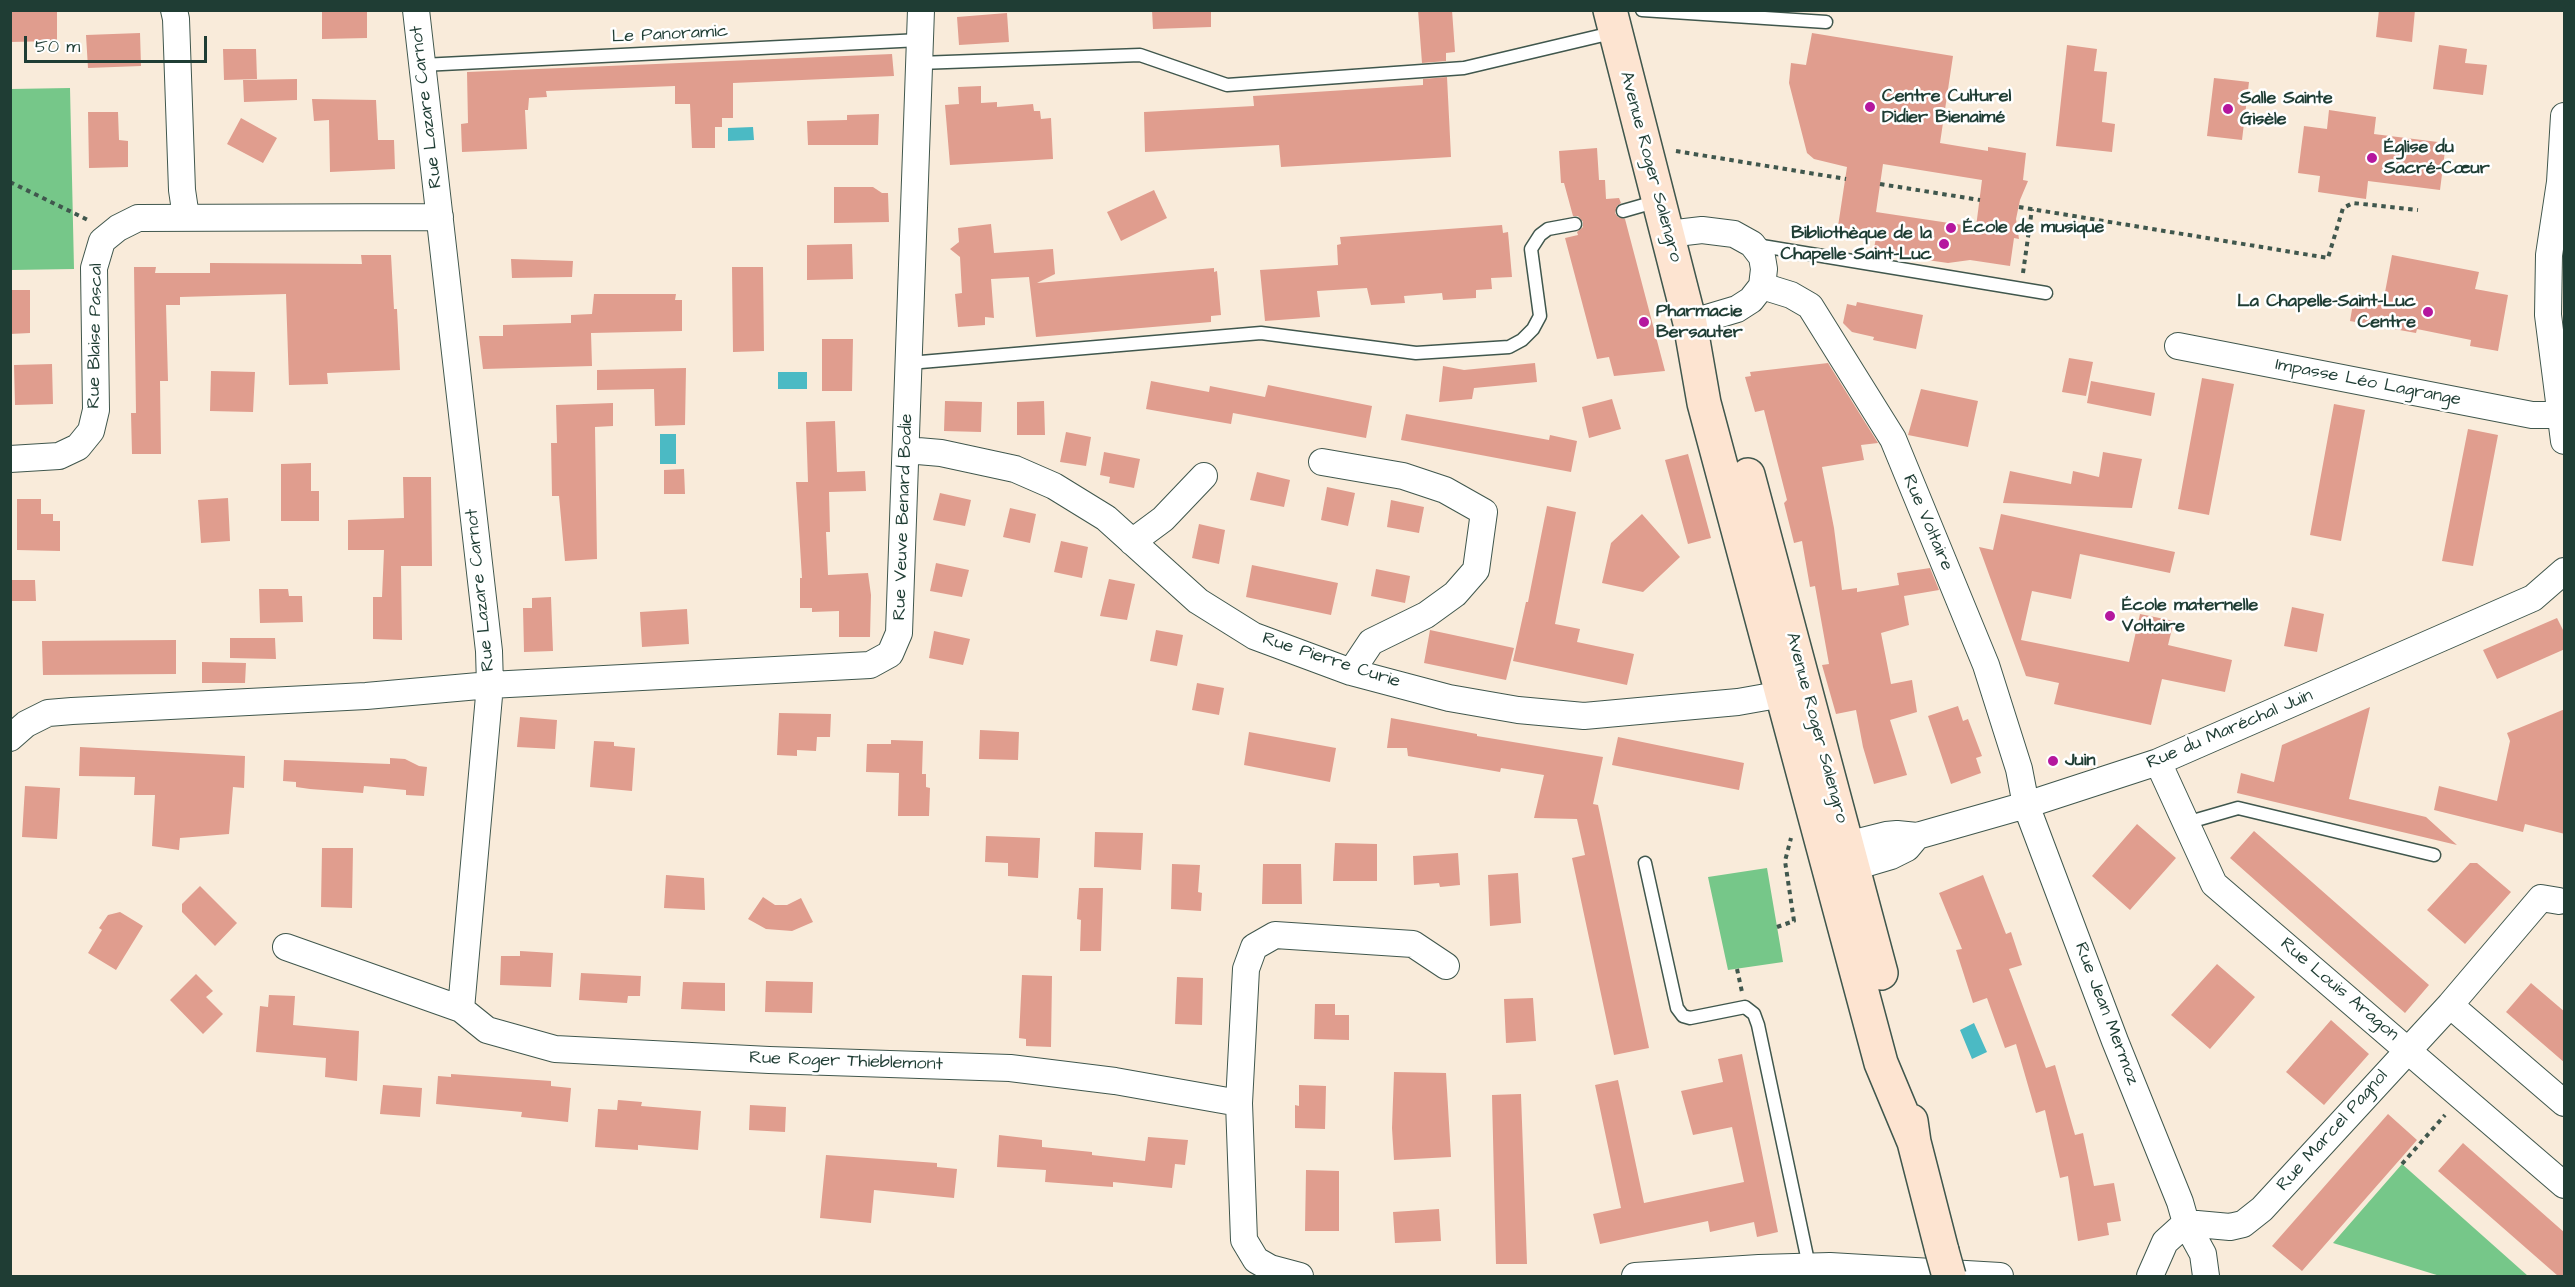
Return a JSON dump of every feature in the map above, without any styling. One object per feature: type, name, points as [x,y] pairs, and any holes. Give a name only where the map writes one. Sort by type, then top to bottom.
[{"type":"main road","name":"Avenue Roger Salengro","points":[[1613,21],[1690,323],[1704,403],[1795,692],[1839,859],[1902,1057],[1914,1142],[1945,1264]]},
{"type":"street","points":[[174,10],[182,190],[186,217]]},
{"type":"street","name":"Rue Lazare Carnot","points":[[10,738],[26,724],[48,713],[366,696],[490,685],[489,651],[440,217],[430,65],[416,10]]},
{"type":"street","name":"Rue Veuve Benard Bodie","points":[[490,685],[870,665],[890,654],[900,633],[909,363],[914,48],[921,10]]},
{"type":"street","points":[[2565,116],[2557,273],[2548,315],[2559,415],[2565,441]]},
{"type":"street","name":"Rue Blaise Pascal","points":[[10,459],[59,456],[78,447],[91,431],[96,410],[94,267],[102,241],[118,228],[138,218],[440,217]]},
{"type":"street","points":[[1668,234],[1702,231],[1734,234],[1752,244],[1762,257],[1764,269],[1762,286],[1751,300],[1737,309],[1690,323]]},
{"type":"street","name":"Rue Voltaire","points":[[1762,286],[1791,295],[1810,306],[1893,439],[1986,665],[2019,768],[2026,805]]},
{"type":"street","name":"Impasse Léo Lagrange","points":[[2178,346],[2532,414],[2559,415]]},
{"type":"street","name":"Rue Pierre Curie","points":[[906,450],[941,453],[1015,470],[1062,491],[1106,518],[1198,600],[1254,636],[1351,672],[1449,698],[1518,710],[1584,716],[1738,702],[1795,692]]},
{"type":"street","points":[[1322,462],[1403,477],[1445,490],[1484,512],[1476,570],[1455,594],[1426,615],[1371,642],[1351,672]]},
{"type":"street","points":[[1132,542],[1163,519],[1204,476]]},
{"type":"street","name":"Rue du Maréchal Juin","points":[[2533,598],[2565,571]]},
{"type":"street","name":"Rue du Maréchal Juin","points":[[1839,859],[1907,848],[1917,836],[2026,805],[2158,762],[2533,598],[2565,594]]},
{"type":"street","points":[[461,1009],[490,685]]},
{"type":"street","name":"Rue Louis Aragon","points":[[2158,762],[2214,884],[2565,1185]]},
{"type":"street","name":"Rue Jean Mermoz","points":[[2026,805],[2115,1041],[2180,1202],[2186,1223],[2203,1254],[2206,1276]]},
{"type":"street","name":"Rue Marcel Pagnol","points":[[2186,1223],[2230,1227],[2243,1224],[2262,1209],[2450,1005],[2541,898],[2559,902]]},
{"type":"street","points":[[1300,1276],[1270,1268],[1256,1260],[1244,1240],[1239,1103],[1246,969],[1254,947],[1275,935],[1413,944],[1446,966]]},
{"type":"street","name":"Rue Roger Thieblemont","points":[[286,947],[461,1009],[487,1030],[555,1049],[769,1060],[1010,1068],[1115,1081],[1239,1103]]},
{"type":"street","points":[[2450,1005],[2565,1103]]},
{"type":"street","points":[[2150,1276],[2165,1242],[2186,1223]]},
{"type":"street","points":[[1635,1276],[1809,1266],[2000,1276]]},
{"type":"lane","points":[[1642,10],[1826,22]]},
{"type":"lane","name":"Le Panoramic","points":[[430,65],[914,48],[1140,55],[1227,85],[1464,68],[1613,21]]},
{"type":"lane","points":[[1623,211],[1660,201]]},
{"type":"lane","points":[[909,363],[1262,333],[1416,353],[1509,347],[1522,340],[1533,329],[1540,316],[1531,249],[1540,235],[1548,230],[1575,224]]},
{"type":"lane","points":[[1752,244],[2046,293]]},
{"type":"lane","points":[[2186,823],[2238,808],[2434,855]]},
{"type":"lane","points":[[1645,863],[1677,1008],[1683,1016],[1690,1018],[1745,1007],[1754,1014],[1809,1266]]},
{"type":"path","points":[[1676,151],[1846,178]]},
{"type":"path","points":[[10,182],[94,224]]},
{"type":"path","points":[[1880,184],[1980,200]]},
{"type":"path","points":[[2019,207],[2328,258],[2343,208],[2353,203],[2418,210]]},
{"type":"path","points":[[2021,288],[2031,209]]},
{"type":"path","points":[[1777,927],[1794,921],[1785,861],[1787,846],[1792,836]]},
{"type":"path","points":[[2402,1164],[2452,1107]]},
{"type":"green space","points":[[70,88],[74,269],[11,270],[11,89]]},
{"type":"green space","points":[[1767,868],[1783,962],[1728,970],[1708,877]]},
{"type":"green space","points":[[2402,1164],[2528,1276],[2440,1276],[2333,1243]]},
{"type":"water","points":[[753,127],[754,140],[728,141],[728,128]]},
{"type":"water","points":[[778,372],[807,372],[807,389],[778,389]]},
{"type":"water","points":[[660,434],[676,434],[676,464],[660,464]]},
{"type":"water","points":[[1974,1023],[1987,1052],[1972,1059],[1960,1030]]},
{"type":"building","points":[[10,10],[57,10],[57,41],[10,42]]},
{"type":"building","points":[[322,10],[367,10],[367,38],[322,39]]},
{"type":"building","points":[[1152,10],[1211,10],[1211,27],[1153,29]]},
{"type":"building","points":[[1418,10],[1452,10],[1455,52],[1446,53],[1446,61],[1422,63]]},
{"type":"building","points":[[2379,10],[2415,10],[2412,42],[2376,37]]},
{"type":"building","points":[[1007,13],[1009,42],[959,45],[957,17]]},
{"type":"building","points":[[140,33],[141,66],[88,68],[86,35]]},
{"type":"building","name":"Centre Culturel Didier Bienaimé","points":[[1812,33],[1953,56],[1940,143],[1988,151],[1988,147],[2026,153],[2023,180],[2028,181],[2020,200],[2016,219],[2019,239],[2014,238],[2010,266],[1970,260],[1948,263],[1878,253],[1879,249],[1874,248],[1876,238],[1837,233],[1847,167],[1814,159],[1807,153],[1789,83],[1791,63],[1806,65]],"holes":[[[1883,164],[1982,180],[1976,227],[1876,212]]]},
{"type":"building","points":[[2067,45],[2097,49],[2094,71],[2107,72],[2102,122],[2115,124],[2112,152],[2056,146]]},
{"type":"building","points":[[2439,45],[2467,49],[2465,63],[2487,65],[2483,95],[2433,89]]},
{"type":"building","points":[[223,49],[256,49],[257,79],[224,80]]},
{"type":"building","points":[[892,54],[894,76],[733,83],[733,118],[722,118],[722,127],[715,127],[715,148],[692,148],[690,104],[675,104],[675,86],[546,91],[547,97],[529,98],[528,110],[525,110],[527,149],[462,152],[461,124],[468,123],[467,72]]},
{"type":"building","points":[[1447,77],[1451,157],[1281,167],[1279,145],[1145,152],[1144,112],[1254,106],[1253,96],[1423,85],[1423,79]]},
{"type":"building","name":"Salle Sainte Gisèle","points":[[2214,78],[2249,82],[2242,140],[2207,136]]},
{"type":"building","points":[[297,79],[297,100],[244,102],[243,80]]},
{"type":"building","points":[[981,86],[981,103],[997,102],[997,107],[1033,104],[1034,111],[1040,111],[1041,119],[1051,118],[1053,159],[950,165],[945,105],[959,104],[958,87]]},
{"type":"building","points":[[312,99],[376,100],[378,140],[394,140],[395,169],[330,172],[329,120],[314,121]]},
{"type":"building","name":"Église du Sacré-Cœur","points":[[2329,110],[2376,117],[2374,134],[2446,143],[2440,190],[2368,181],[2366,199],[2318,192],[2320,176],[2298,173],[2304,126],[2327,129]]},
{"type":"building","points":[[88,112],[118,112],[119,140],[128,141],[128,167],[89,168]]},
{"type":"building","points":[[879,114],[878,145],[808,145],[807,121],[847,120],[847,115]]},
{"type":"building","points":[[241,118],[277,138],[263,163],[227,144]]},
{"type":"building","points":[[1597,148],[1599,180],[1605,180],[1606,199],[1619,198],[1621,203],[1617,206],[1615,213],[1618,217],[1625,219],[1665,371],[1614,376],[1609,357],[1597,359],[1565,238],[1578,235],[1577,232],[1583,227],[1583,222],[1578,216],[1573,216],[1564,183],[1561,183],[1559,151]]},
{"type":"building","points":[[834,187],[873,187],[882,193],[888,193],[889,222],[834,223]]},
{"type":"building","points":[[1154,190],[1167,218],[1121,241],[1107,212]]},
{"type":"building","points":[[991,224],[994,253],[1053,249],[1055,274],[1037,283],[1214,268],[1214,272],[1217,271],[1221,315],[1211,316],[1211,322],[1036,337],[1029,277],[991,279],[994,318],[985,317],[985,325],[958,327],[955,294],[962,293],[960,257],[950,249],[959,242],[958,228]]},
{"type":"building","points":[[1502,225],[1503,233],[1508,232],[1512,277],[1491,278],[1492,289],[1476,290],[1476,298],[1443,300],[1442,293],[1404,296],[1405,303],[1371,305],[1367,288],[1317,291],[1320,317],[1265,321],[1260,270],[1338,265],[1337,245],[1341,244],[1340,237]]},
{"type":"building","points":[[852,244],[853,279],[807,280],[807,245]]},
{"type":"building","points":[[361,255],[391,255],[400,370],[327,373],[328,384],[289,385],[286,294],[180,297],[180,305],[166,305],[168,381],[160,381],[161,454],[132,454],[131,413],[136,413],[134,267],[156,267],[155,273],[210,273],[210,263],[362,264]]},
{"type":"building","name":"La Chapelle-Saint-Luc Centre","points":[[2392,255],[2479,272],[2475,289],[2508,295],[2498,351],[2470,346],[2471,340],[2417,329],[2416,333],[2350,321],[2354,298],[2383,303]]},
{"type":"building","points":[[511,259],[573,261],[572,277],[512,278]]},
{"type":"building","points":[[732,267],[763,267],[764,351],[733,352]]},
{"type":"building","points":[[10,290],[30,290],[30,333],[10,334]]},
{"type":"building","points":[[594,294],[676,294],[675,300],[682,300],[682,331],[591,333],[592,366],[483,369],[479,336],[503,336],[503,325],[571,323],[571,315],[592,314]]},
{"type":"building","points":[[1857,302],[1923,315],[1916,349],[1873,340],[1874,337],[1852,332],[1843,323],[1847,304],[1856,306]]},
{"type":"building","points":[[822,339],[853,339],[852,391],[822,391]]},
{"type":"building","points":[[2069,358],[2093,362],[2086,396],[2062,392]]},
{"type":"building","points":[[1535,363],[1537,382],[1474,388],[1472,399],[1439,402],[1443,366],[1464,370]]},
{"type":"building","points":[[1828,363],[1878,443],[1861,445],[1864,460],[1822,467],[1834,528],[1842,590],[1857,588],[1857,592],[1899,585],[1897,573],[1930,568],[1939,590],[1904,596],[1909,625],[1881,633],[1891,684],[1912,680],[1917,712],[1890,720],[1907,775],[1874,784],[1863,747],[1856,710],[1836,714],[1822,665],[1829,664],[1815,586],[1810,587],[1802,541],[1794,543],[1784,503],[1787,500],[1764,410],[1755,412],[1745,377],[1751,376],[1750,372]]},
{"type":"building","points":[[52,364],[53,404],[15,405],[14,365]]},
{"type":"building","points":[[686,368],[685,425],[655,426],[654,389],[597,390],[597,370]]},
{"type":"building","points":[[211,371],[255,372],[253,412],[210,411]]},
{"type":"building","points":[[2202,378],[2234,384],[2209,515],[2178,509]]},
{"type":"building","points":[[1151,381],[1209,392],[1210,386],[1265,397],[1268,385],[1372,406],[1366,438],[1233,413],[1231,424],[1146,409]]},
{"type":"building","points":[[2091,381],[2155,393],[2151,416],[2087,403]]},
{"type":"building","points":[[1921,389],[1978,401],[1968,447],[1908,435]]},
{"type":"building","points":[[1612,399],[1621,429],[1589,438],[1582,407]]},
{"type":"building","points":[[945,401],[982,402],[981,432],[944,431]]},
{"type":"building","points":[[1044,401],[1045,435],[1017,435],[1017,402]]},
{"type":"building","points":[[613,403],[613,426],[595,427],[597,559],[565,561],[559,496],[552,496],[551,443],[557,443],[556,405]]},
{"type":"building","points":[[2334,404],[2365,410],[2341,541],[2310,535]]},
{"type":"building","points":[[1406,414],[1549,440],[1550,435],[1577,441],[1571,472],[1401,440]]},
{"type":"building","points":[[835,421],[837,472],[865,471],[866,491],[829,492],[830,532],[826,532],[828,575],[868,573],[871,595],[870,637],[839,637],[839,611],[812,612],[812,608],[800,608],[800,578],[802,578],[796,482],[808,482],[806,422]]},
{"type":"building","points":[[2468,429],[2498,435],[2473,566],[2442,561]]},
{"type":"building","points":[[1066,432],[1091,437],[1086,466],[1060,462]]},
{"type":"building","points":[[1104,452],[1140,459],[1134,488],[1109,483],[1110,477],[1100,475]]},
{"type":"building","points":[[2103,452],[2142,459],[2132,508],[2003,503],[2010,471],[2071,484],[2073,471],[2099,477]]},
{"type":"building","points":[[1688,454],[1711,538],[1688,544],[1665,460]]},
{"type":"building","points":[[311,463],[311,491],[319,491],[319,521],[281,521],[281,464]]},
{"type":"building","points":[[684,469],[685,494],[664,494],[664,470]]},
{"type":"building","points":[[1257,472],[1290,480],[1284,507],[1250,500]]},
{"type":"building","points":[[403,477],[431,477],[432,566],[401,566],[402,640],[373,639],[373,597],[382,597],[384,550],[348,550],[348,520],[404,518]]},
{"type":"building","points":[[1327,487],[1355,493],[1348,526],[1321,520]]},
{"type":"building","points":[[940,493],[971,500],[965,526],[933,520]]},
{"type":"building","points":[[228,498],[230,541],[201,543],[198,500]]},
{"type":"building","points":[[17,499],[41,499],[41,514],[53,514],[53,521],[60,521],[60,551],[17,550]]},
{"type":"building","points":[[1391,500],[1424,507],[1419,533],[1387,527]]},
{"type":"building","points":[[1547,506],[1576,512],[1555,624],[1580,629],[1577,642],[1634,654],[1627,685],[1513,661],[1526,602],[1528,602]]},
{"type":"building","points":[[1010,508],[1036,514],[1030,543],[1003,537]]},
{"type":"building","points":[[1642,514],[1680,557],[1643,592],[1602,583],[1611,543]]},
{"type":"building","points":[[2001,514],[2175,552],[2170,573],[2080,554],[2071,599],[2032,591],[2021,640],[2129,662],[2140,614],[2174,621],[2168,645],[2232,660],[2225,692],[2162,679],[2151,725],[2054,704],[2059,683],[2026,676],[1979,547],[1993,550]]},
{"type":"building","points":[[1199,524],[1225,530],[1219,564],[1192,558]]},
{"type":"building","points":[[1061,541],[1088,547],[1082,578],[1054,572]]},
{"type":"building","points":[[936,563],[969,570],[962,597],[930,591]]},
{"type":"building","points":[[1252,565],[1338,583],[1331,615],[1246,597]]},
{"type":"building","points":[[1376,569],[1410,576],[1405,603],[1371,596]]},
{"type":"building","points":[[1109,579],[1135,584],[1127,620],[1100,616]]},
{"type":"building","points":[[10,580],[35,580],[36,601],[10,601]]},
{"type":"building","points":[[259,589],[288,589],[289,596],[302,596],[303,622],[260,623]]},
{"type":"building","points":[[551,597],[553,651],[524,652],[523,608],[532,608],[532,598]]},
{"type":"building","points":[[2292,607],[2324,614],[2317,652],[2284,646]]},
{"type":"building","points":[[687,609],[689,644],[642,647],[640,612]]},
{"type":"building","points":[[2557,618],[2565,634],[2565,649],[2497,679],[2483,650]]},
{"type":"building","points":[[1156,630],[1183,635],[1177,666],[1150,661]]},
{"type":"building","points":[[1430,630],[1514,648],[1506,680],[1424,663]]},
{"type":"building","points":[[934,631],[970,639],[963,665],[929,658]]},
{"type":"building","points":[[230,638],[275,638],[276,659],[230,658]]},
{"type":"building","points":[[176,640],[176,674],[43,675],[42,641]]},
{"type":"building","points":[[202,662],[246,663],[245,683],[202,683]]},
{"type":"building","points":[[1197,683],[1224,688],[1219,715],[1192,710]]},
{"type":"building","points":[[1958,706],[1963,721],[1968,719],[1982,756],[1976,758],[1981,773],[1951,784],[1928,716]]},
{"type":"building","points":[[2370,707],[2349,799],[2426,817],[2457,845],[2237,793],[2241,773],[2274,782],[2282,745]]},
{"type":"building","points":[[2565,709],[2565,834],[2525,824],[2523,832],[2434,810],[2439,786],[2497,801],[2510,741],[2507,733]]},
{"type":"building","points":[[779,713],[831,714],[830,737],[817,737],[816,751],[797,750],[797,756],[777,755]]},
{"type":"building","points":[[520,717],[557,720],[555,749],[517,747]]},
{"type":"building","points":[[1391,718],[1477,734],[1477,736],[1603,757],[1593,804],[1598,805],[1649,1048],[1614,1055],[1572,858],[1585,855],[1577,819],[1534,818],[1544,775],[1501,768],[1500,772],[1408,756],[1407,748],[1387,748]]},
{"type":"building","points":[[980,730],[1019,732],[1018,760],[979,759]]},
{"type":"building","points":[[1249,732],[1336,748],[1330,782],[1244,765]]},
{"type":"building","points":[[1618,737],[1744,763],[1739,790],[1612,765]]},
{"type":"building","points":[[891,740],[923,741],[922,774],[926,774],[926,787],[930,788],[929,816],[898,816],[899,773],[866,772],[867,744],[891,744]]},
{"type":"building","points":[[594,741],[614,742],[614,746],[635,748],[632,791],[590,787]]},
{"type":"building","points":[[80,747],[245,756],[244,788],[233,787],[229,834],[180,838],[179,850],[152,846],[155,795],[134,795],[135,777],[79,776]]},
{"type":"building","points":[[390,758],[405,759],[427,767],[424,796],[406,795],[406,790],[364,786],[363,793],[310,789],[296,787],[296,782],[283,781],[284,760],[390,764]]},
{"type":"building","points":[[25,786],[60,788],[57,839],[22,837]]},
{"type":"building","points":[[2137,824],[2176,858],[2130,910],[2092,876]]},
{"type":"building","points":[[2254,831],[2429,985],[2405,1013],[2230,858]]},
{"type":"building","points":[[1095,832],[1143,833],[1141,870],[1094,867]]},
{"type":"building","points":[[986,836],[1040,838],[1038,878],[1008,876],[1008,863],[985,862]]},
{"type":"building","points":[[1335,843],[1377,844],[1377,881],[1333,881]]},
{"type":"building","points":[[322,848],[353,848],[352,908],[321,907]]},
{"type":"building","points":[[1458,853],[1460,885],[1440,887],[1439,883],[1414,885],[1413,856]]},
{"type":"building","points":[[2470,863],[2477,863],[2511,892],[2465,944],[2427,910]]},
{"type":"building","points":[[1172,864],[1200,865],[1198,892],[1202,893],[1201,911],[1171,909]]},
{"type":"building","points":[[1263,864],[1301,864],[1302,904],[1262,904]]},
{"type":"building","points":[[1518,873],[1521,923],[1490,926],[1488,875]]},
{"type":"building","points":[[666,875],[704,878],[705,910],[664,908]]},
{"type":"building","points":[[1983,875],[2006,934],[2011,932],[2022,965],[2009,969],[2046,1068],[2055,1065],[2075,1135],[2083,1133],[2094,1186],[2114,1183],[2121,1221],[2107,1223],[2109,1235],[2078,1241],[2068,1176],[2060,1178],[2045,1110],[2036,1113],[2016,1044],[2005,1048],[1987,998],[1973,1003],[1956,950],[1962,949],[1939,893]]},
{"type":"building","points":[[200,886],[237,923],[215,946],[182,912],[182,904]]},
{"type":"building","points":[[1079,888],[1103,888],[1101,951],[1080,951],[1081,920],[1077,919]]},
{"type":"building","points":[[763,897],[775,905],[787,905],[801,898],[813,922],[792,931],[766,929],[748,919]]},
{"type":"building","points":[[120,912],[143,926],[116,970],[88,953],[102,930],[99,928],[108,915]]},
{"type":"building","points":[[520,951],[553,953],[551,987],[500,985],[501,956],[520,956]]},
{"type":"building","points":[[2217,964],[2255,997],[2210,1049],[2171,1015]]},
{"type":"building","points":[[581,973],[641,976],[640,996],[628,996],[627,1003],[579,1000]]},
{"type":"building","points":[[196,974],[213,991],[206,997],[223,1014],[203,1034],[170,1000]]},
{"type":"building","points":[[1022,975],[1052,976],[1051,1047],[1026,1046],[1026,1039],[1019,1038]]},
{"type":"building","points":[[1177,977],[1203,978],[1202,1025],[1175,1024]]},
{"type":"building","points":[[766,981],[813,982],[812,1013],[765,1012]]},
{"type":"building","points":[[683,982],[725,983],[725,1011],[681,1009]]},
{"type":"building","points":[[2531,983],[2565,1012],[2565,1063],[2506,1012]]},
{"type":"building","points":[[269,995],[295,996],[293,1025],[359,1031],[357,1081],[325,1077],[326,1058],[256,1052],[260,1006],[268,1007]]},
{"type":"building","points":[[1533,998],[1536,1041],[1506,1043],[1504,999]]},
{"type":"building","points":[[1315,1004],[1335,1004],[1335,1015],[1349,1015],[1349,1040],[1314,1039]]},
{"type":"building","points":[[2331,1020],[2369,1054],[2324,1105],[2286,1072]]},
{"type":"building","points":[[1742,1054],[1778,1232],[1757,1237],[1754,1222],[1710,1232],[1708,1221],[1600,1244],[1593,1214],[1621,1208],[1595,1085],[1618,1080],[1644,1203],[1744,1182],[1732,1127],[1693,1135],[1681,1091],[1723,1082],[1718,1059]]},
{"type":"building","points":[[1394,1072],[1446,1073],[1451,1157],[1394,1160],[1392,1128]]},
{"type":"building","points":[[451,1074],[551,1081],[551,1086],[571,1088],[568,1122],[521,1117],[522,1112],[436,1104],[438,1076],[451,1077]]},
{"type":"building","points":[[383,1085],[422,1088],[420,1117],[380,1114]]},
{"type":"building","points":[[1299,1085],[1326,1086],[1325,1129],[1295,1128],[1295,1105],[1299,1106]]},
{"type":"building","points":[[1521,1094],[1527,1264],[1496,1264],[1492,1095]]},
{"type":"building","points":[[618,1100],[642,1102],[641,1106],[701,1111],[698,1150],[638,1145],[638,1150],[595,1147],[598,1109],[617,1110]]},
{"type":"building","points":[[750,1105],[786,1107],[785,1132],[749,1130]]},
{"type":"building","points":[[2388,1114],[2417,1140],[2302,1271],[2272,1246]]},
{"type":"building","points":[[999,1135],[1042,1140],[1042,1147],[1145,1161],[1148,1137],[1188,1140],[1185,1165],[1175,1164],[1172,1188],[1113,1182],[1113,1187],[1045,1182],[1046,1170],[997,1167]]},
{"type":"building","points":[[2463,1143],[2565,1233],[2565,1276],[2558,1276],[2438,1171]]},
{"type":"building","points":[[826,1155],[937,1163],[937,1167],[957,1169],[954,1198],[874,1190],[871,1223],[820,1218]]},
{"type":"building","points":[[1306,1170],[1339,1171],[1339,1231],[1305,1231]]},
{"type":"building","points":[[1439,1209],[1441,1241],[1395,1243],[1393,1212]]},
{"type":"place","name":"Centre Culturel Didier Bienaimé","points":[[1870,107]]},
{"type":"place","name":"Salle Sainte Gisèle","points":[[2228,109]]},
{"type":"place","name":"Église du Sacré-Cœur","points":[[2372,158]]},
{"type":"place","name":"École de musique","points":[[1951,228]]},
{"type":"place","name":"Bibliothèque de la Chapelle Saint-Luc","points":[[1944,244]]},
{"type":"place","name":"La Chapelle-Saint-Luc Centre","points":[[2428,312]]},
{"type":"place","name":"Pharmacie Bersauter","points":[[1644,322]]},
{"type":"place","name":"École maternelle Voltaire","points":[[2110,616]]},
{"type":"place","name":"Juin","points":[[2053,761]]}]
